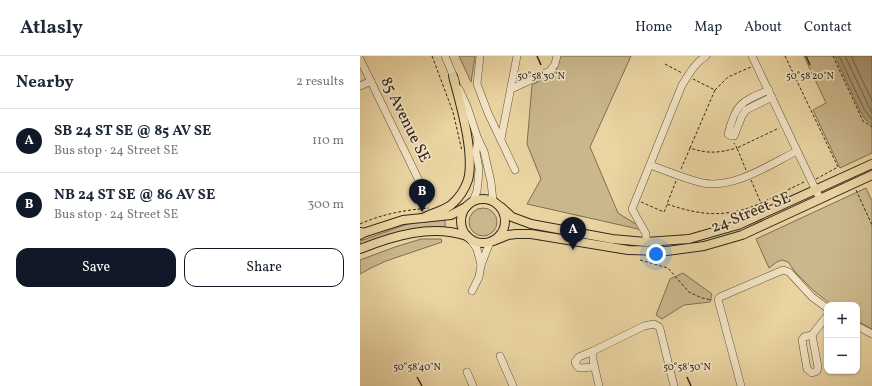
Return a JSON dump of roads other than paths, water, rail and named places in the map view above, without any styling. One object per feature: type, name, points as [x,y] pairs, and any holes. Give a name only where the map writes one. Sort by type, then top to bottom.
[{"type":"main road","points":[[423,218],[450,206],[460,195],[468,181],[470,167],[465,124],[454,76]]},
{"type":"main road","name":"24 Street SE","points":[[501,207],[512,217],[531,224],[612,239],[646,242],[689,239],[738,225],[872,164]]},
{"type":"main road","name":"24 Street SE","points":[[491,242],[516,234],[530,234],[628,250],[666,252],[687,249],[704,246],[742,235],[872,175]]},
{"type":"main road","points":[[360,231],[403,220],[451,215],[470,204],[483,199],[493,201],[501,207],[505,218],[505,227],[502,234],[491,242],[481,243],[453,232],[428,231],[389,239],[360,249]]},
{"type":"main road","points":[[469,238],[462,228],[461,220],[463,213],[470,204]]},
{"type":"street","points":[[444,56],[467,106],[478,139],[484,151],[493,201]]},
{"type":"street","points":[[480,56],[477,84],[488,113],[515,170]]},
{"type":"street","points":[[501,140],[516,56]]},
{"type":"street","points":[[511,89],[550,71],[555,64],[557,56]]},
{"type":"street","points":[[646,242],[646,234],[632,209],[682,84],[706,56]]},
{"type":"street","points":[[752,56],[820,199]]},
{"type":"street","name":"85 Avenue SE","points":[[360,59],[425,193]]},
{"type":"street","points":[[360,86],[371,81]]},
{"type":"street","points":[[769,90],[746,100],[740,105],[732,121],[728,134],[734,136],[746,110],[772,97]]},
{"type":"street","points":[[470,204],[478,187],[479,169],[476,152],[478,139]]},
{"type":"street","points":[[650,165],[703,183],[714,184],[737,180],[798,151]]},
{"type":"street","points":[[469,238],[477,249],[481,265]]},
{"type":"street","points":[[472,291],[479,277],[481,265],[491,242]]},
{"type":"street","points":[[741,386],[718,299],[725,294],[783,270],[788,272],[812,297],[824,306]]},
{"type":"street","points":[[812,335],[818,367],[817,371],[813,373],[809,372],[807,369],[801,342],[804,337],[812,335],[824,320]]},
{"type":"street","points":[[594,366],[579,368],[575,362],[579,357],[649,324],[656,325],[660,329],[674,386]]},
{"type":"street","points":[[860,328],[872,334]]},
{"type":"street","points":[[593,351],[594,366],[599,386]]},
{"type":"street","points":[[500,356],[510,385]]},
{"type":"street","points":[[467,372],[473,386]]},
{"type":"water","points":[[835,56],[872,56],[872,125],[865,119],[860,111]]},
{"type":"place","name":"NB 24 ST SE @ 86 AV SE","points":[[422,212]]},
{"type":"place","name":"SB 24 ST SE @ 85 AV SE","points":[[573,250]]}]
